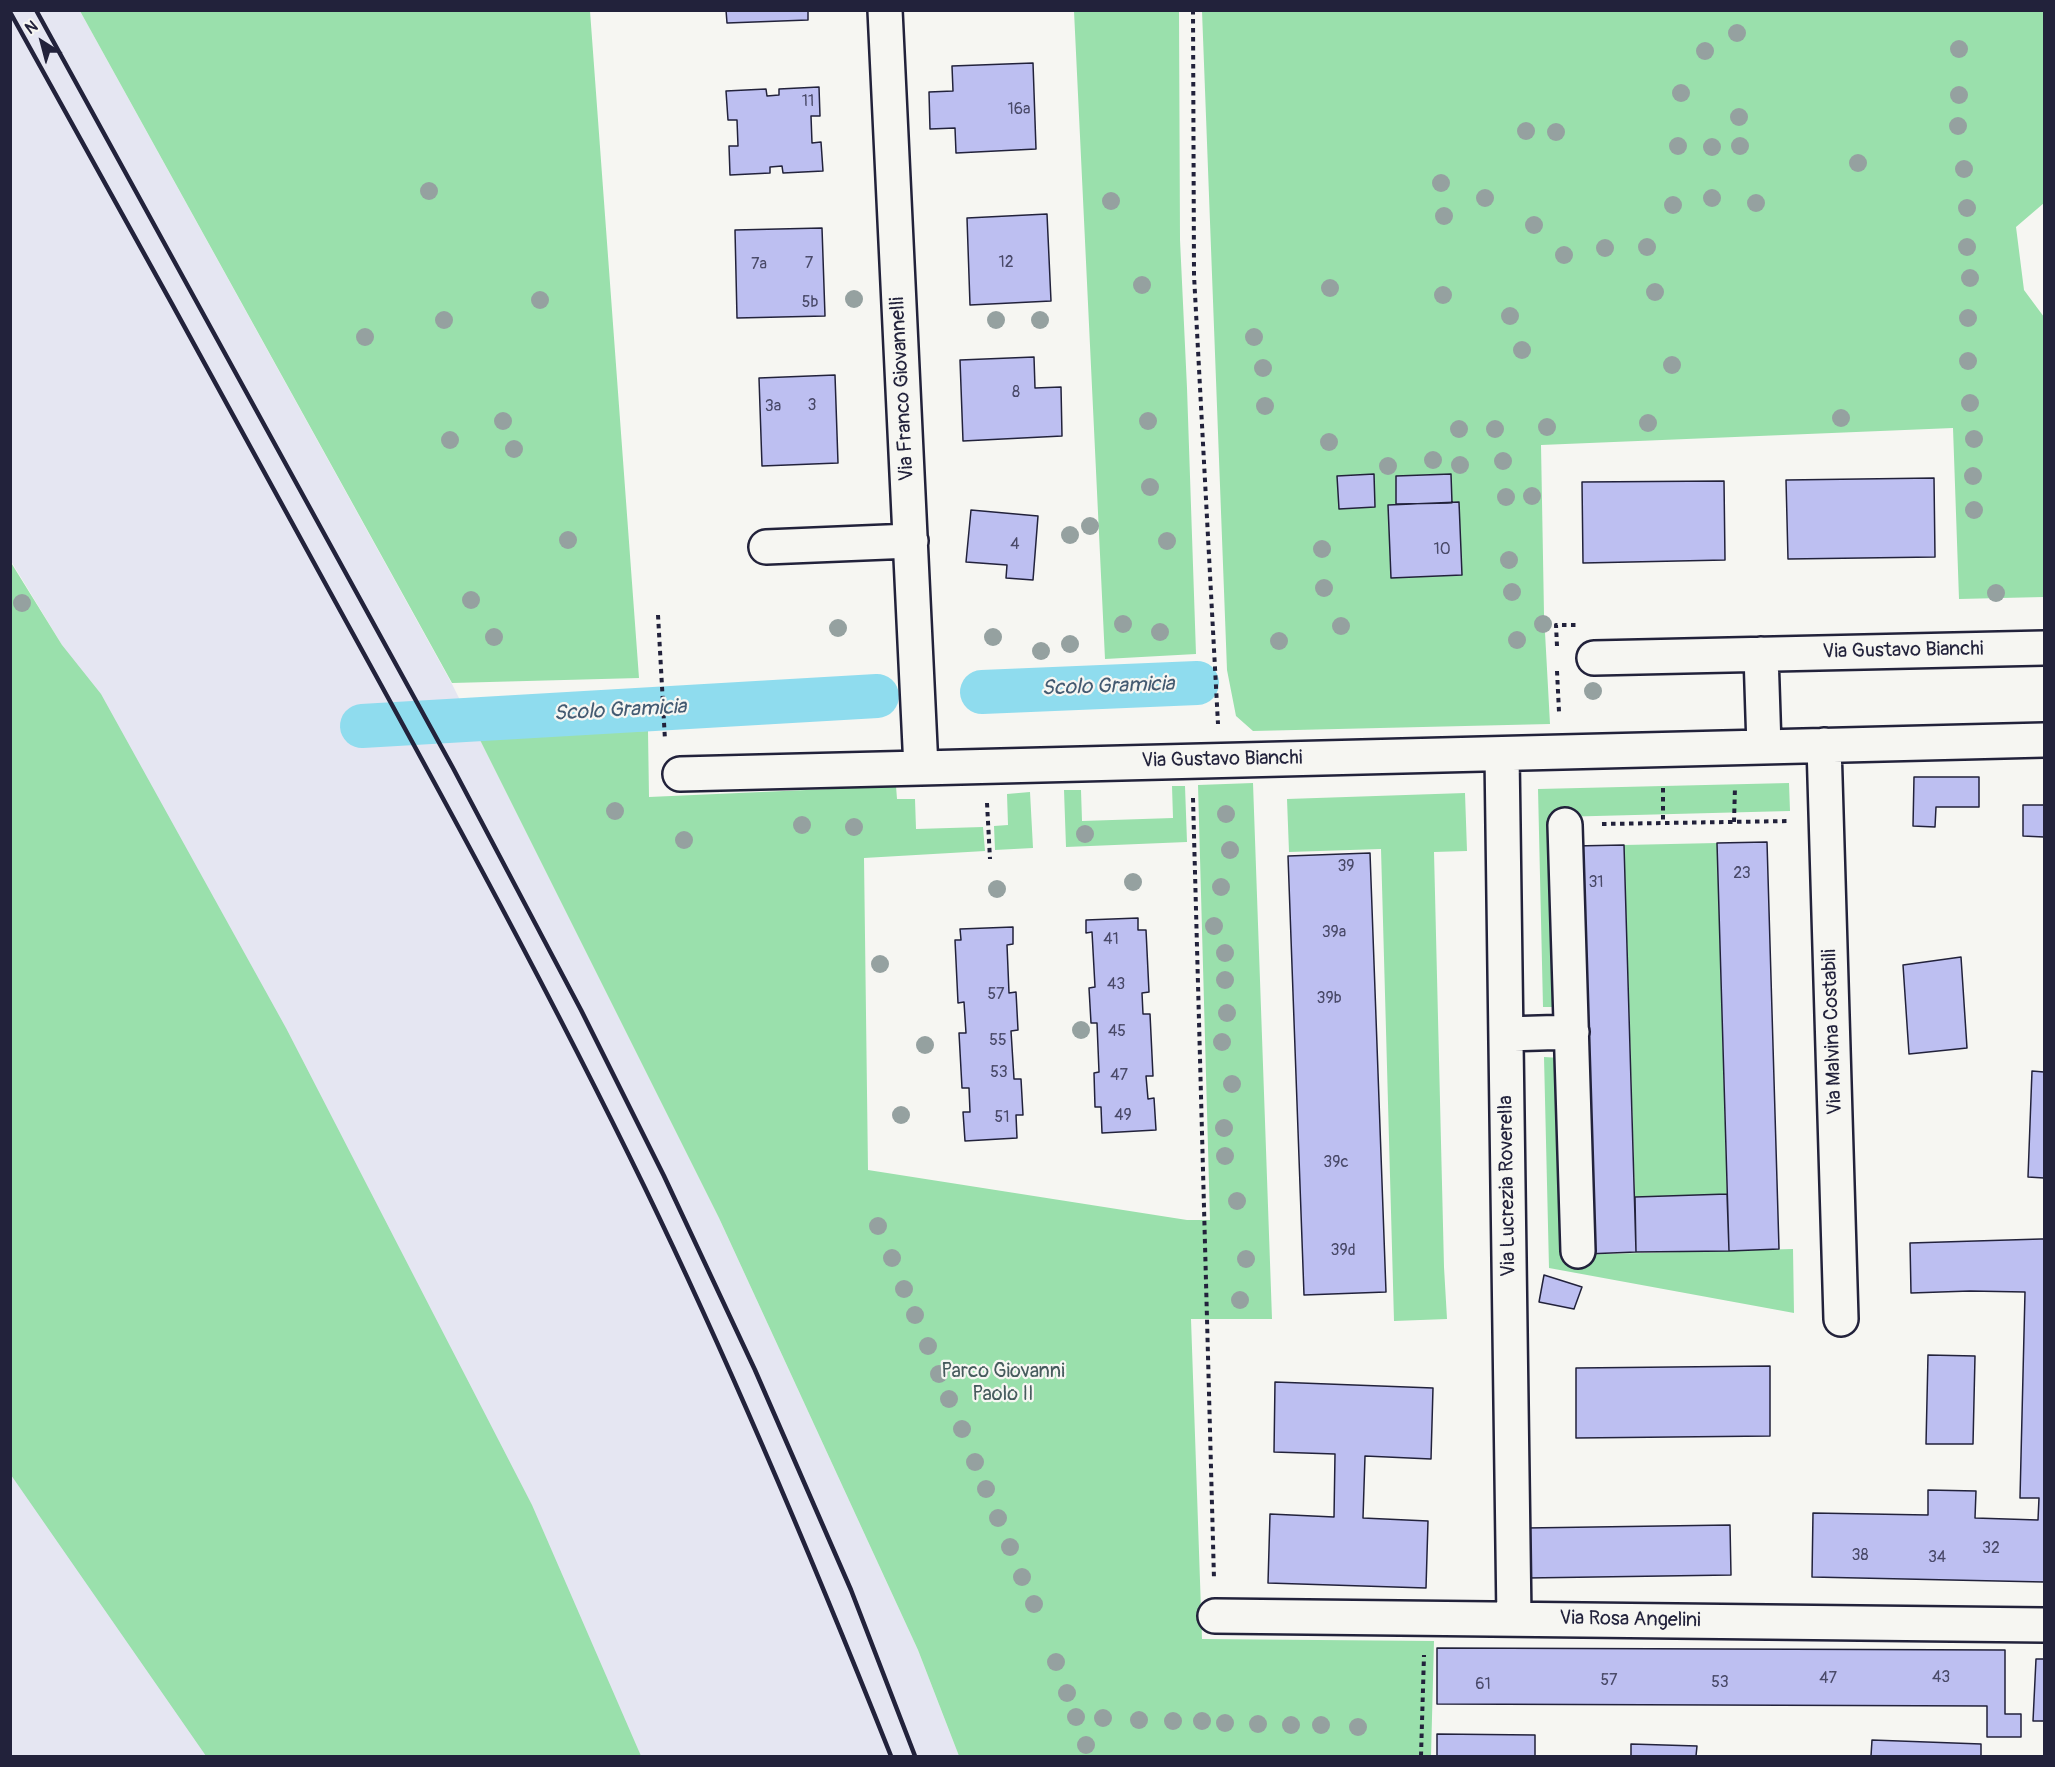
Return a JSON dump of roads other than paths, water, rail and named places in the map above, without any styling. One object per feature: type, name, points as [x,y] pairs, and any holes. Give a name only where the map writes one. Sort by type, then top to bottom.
[{"type":"street","name":"Via Franco Giovannelli","points":[[885,10],[921,768]]},
{"type":"street","points":[[766,547],[911,541]]},
{"type":"street","name":"Via Gustavo Bianchi","points":[[1594,658],[2044,648]]},
{"type":"street","points":[[1761,654],[1764,747]]},
{"type":"street","name":"Via Gustavo Bianchi","points":[[673,763],[921,768],[2044,740]]},
{"type":"street","name":"Via Malvina Costabili","points":[[1824,746],[1841,1318]]},
{"type":"street","name":"Via Lucrezia Roverella","points":[[1502,754],[1514,1619]]},
{"type":"street","points":[[1565,825],[1578,1251]]},
{"type":"street","points":[[1506,1034],[1572,1032]]},
{"type":"street","name":"Via Rosa Angelini","points":[[1215,1616],[2044,1625]]},
{"type":"waterway","name":"Scolo Gramicia","points":[[982,692],[1197,683]]},
{"type":"waterway","name":"Scolo Gramicia","points":[[362,726],[877,696]]},
{"type":"railway","points":[[36,10],[453,768],[581,1010],[664,1176],[755,1370],[851,1590],[915,1756]]},
{"type":"railway","points":[[10,12],[424,763],[610,1117],[678,1258],[742,1399],[891,1756]]},
{"type":"park label","name":"Parco Giovanni Paolo II","points":[[1003,1384]]}]
